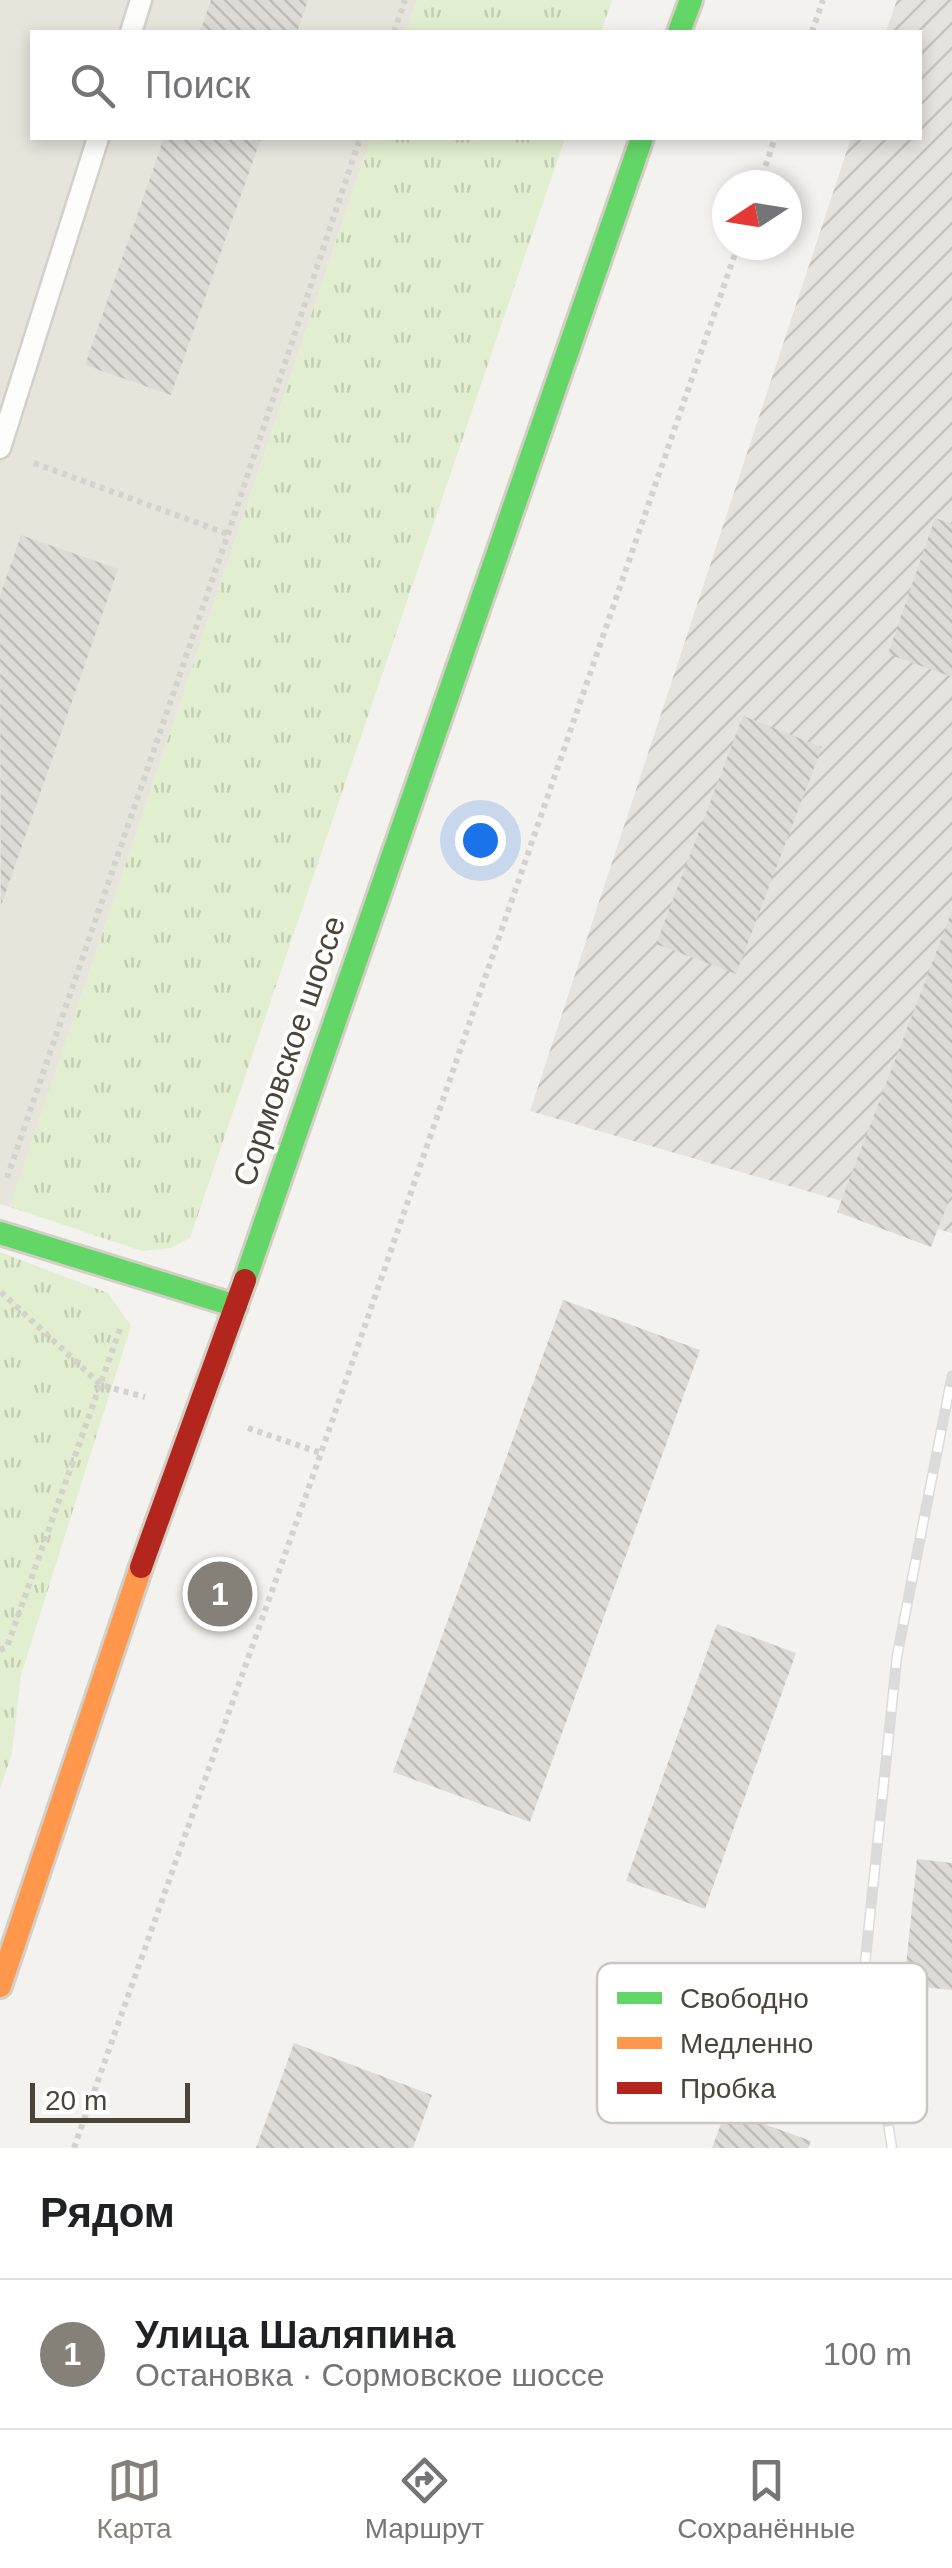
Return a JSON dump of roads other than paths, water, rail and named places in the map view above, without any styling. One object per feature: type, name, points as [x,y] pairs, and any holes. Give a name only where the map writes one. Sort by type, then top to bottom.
[{"type":"main road","points":[[680,30],[690,0]]},
{"type":"main road","name":"Сормовское шоссе","points":[[0,1986],[136,1582],[236,1306],[641,140]]},
{"type":"main road","points":[[0,1233],[236,1306]]},
{"type":"lane","points":[[132,30],[142,0]]},
{"type":"lane","points":[[9,453],[97,140]]},
{"type":"railway","points":[[865,1963],[897,1656],[952,1376]]},
{"type":"railway","points":[[888,2123],[892,2148]]},
{"type":"place","name":"Улица Шаляпина","points":[[220,1594]]}]
